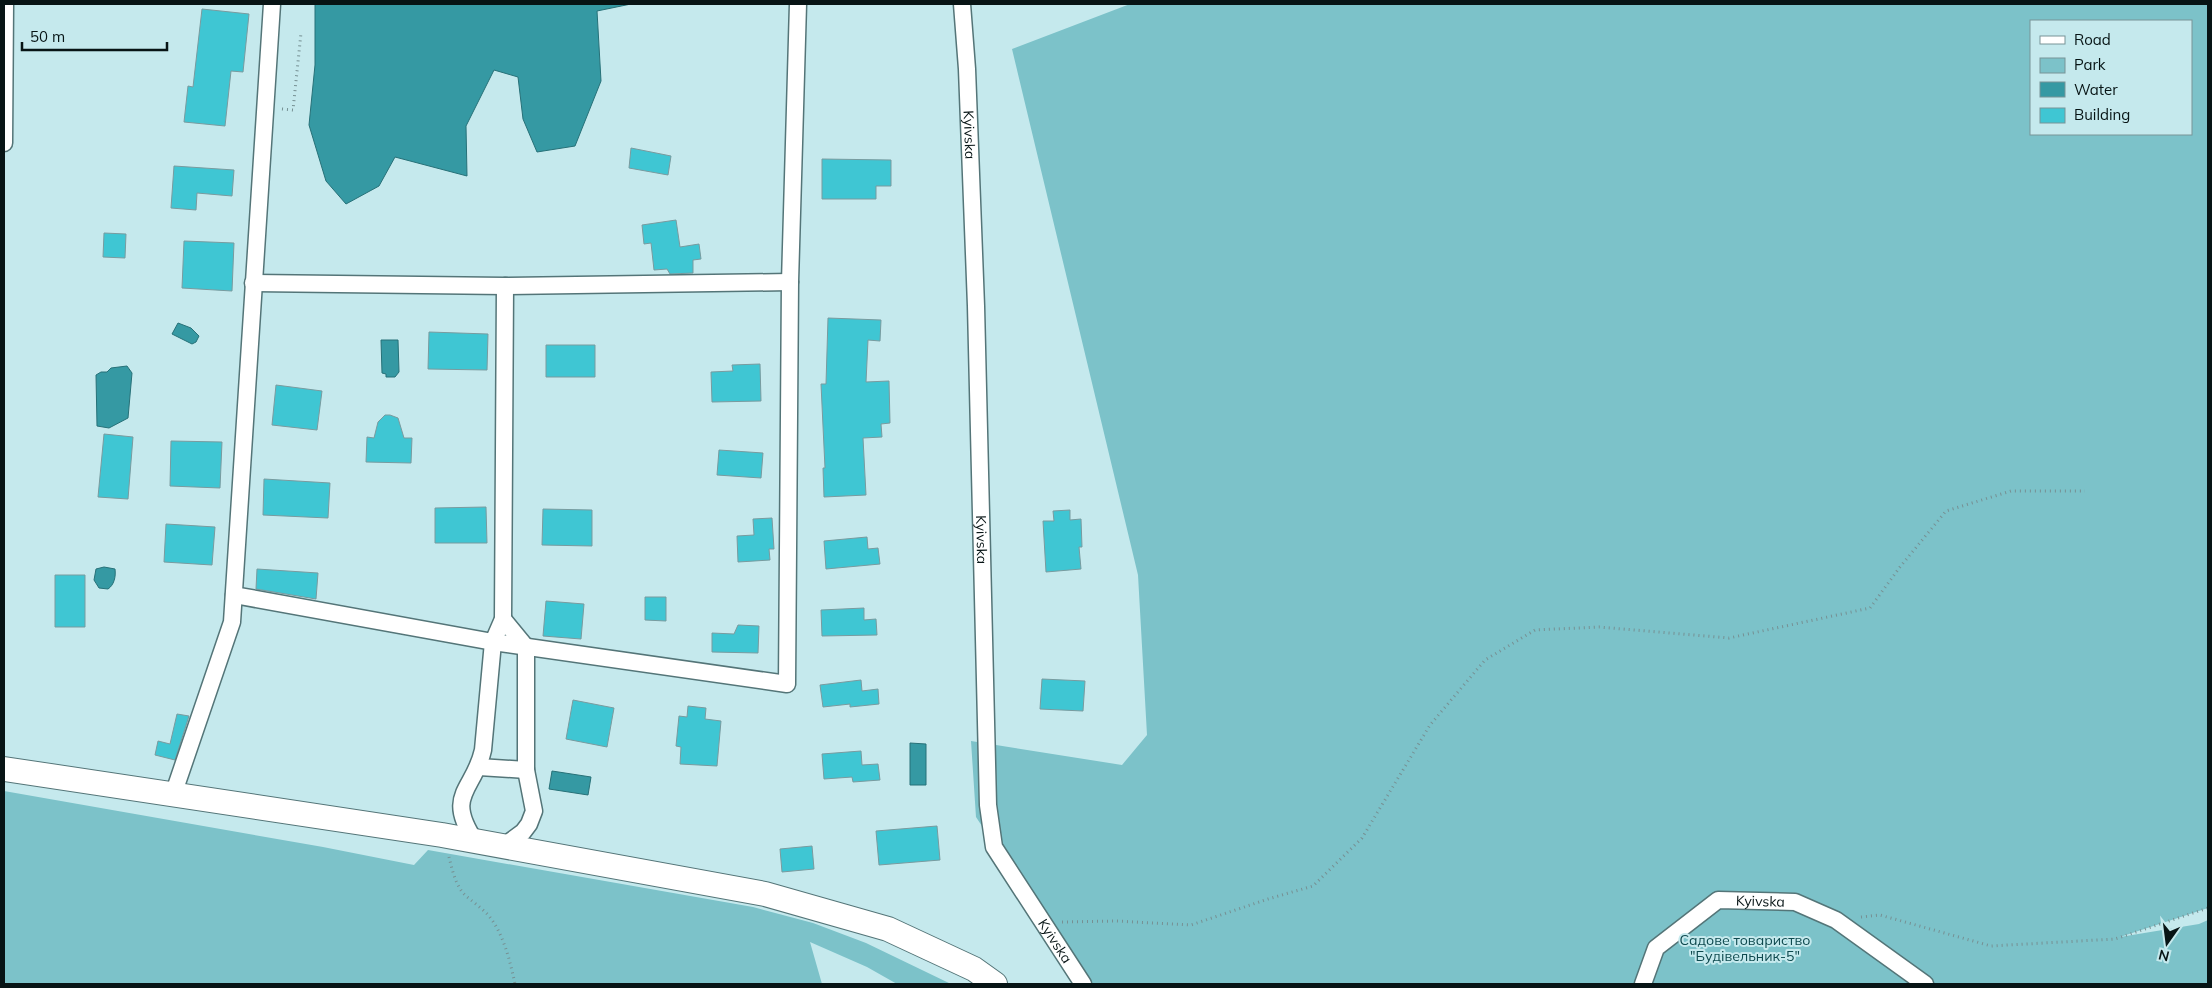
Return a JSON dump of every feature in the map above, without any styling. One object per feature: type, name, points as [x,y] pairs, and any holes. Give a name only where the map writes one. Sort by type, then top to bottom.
[{"type":"main road","points":[[4,769],[442,835],[764,894],[888,929],[974,969],[995,984]]},
{"type":"street","points":[[4,143],[5,4]]},
{"type":"street","points":[[173,795],[232,622],[272,4]]},
{"type":"street","points":[[234,594],[493,642],[787,684],[790,282],[798,4]]},
{"type":"street","name":"Kyivska","points":[[962,4],[968,69],[976,306],[988,805],[994,847],[1044,922],[1082,984]]},
{"type":"street","points":[[253,283],[505,286],[790,282]]},
{"type":"street","points":[[475,841],[467,830],[461,809],[467,783],[479,766],[483,750],[493,642],[503,619],[505,286]]},
{"type":"street","points":[[503,619],[526,647],[526,770],[534,811],[529,824],[523,832],[504,846]]},
{"type":"street","points":[[479,766],[526,770]]},
{"type":"street","name":"Kyivska","points":[[1643,984],[1656,948],[1718,900],[1795,902],[1836,920],[1925,984]]},
{"type":"path","points":[[264,108],[293,110],[301,33]]},
{"type":"path","points":[[1044,922],[1116,921],[1191,925],[1313,886],[1362,838],[1430,725],[1485,660],[1535,630],[1599,627],[1729,638],[1870,608],[1946,511],[2011,491],[2085,491]]},
{"type":"path","points":[[442,835],[455,879],[463,892],[490,917],[499,933],[509,956],[515,984]]},
{"type":"path","points":[[1836,920],[1880,915],[1991,946],[2114,939],[2208,908]]},
{"type":"green space","name":"Садове товариство \"Будівельник-5\"","points":[[1130,4],[2208,4],[2208,908],[2120,937],[2199,924],[2208,920],[2208,984],[1085,984],[976,817],[971,741],[1122,765],[1147,735],[1138,575],[1012,49]]},
{"type":"green space","points":[[4,791],[323,847],[414,865],[428,850],[753,907],[813,923],[866,943],[951,984],[897,984],[867,967],[810,942],[822,984],[4,984]]},
{"type":"water","points":[[315,4],[631,4],[597,11],[601,81],[575,146],[537,152],[523,119],[518,77],[494,70],[466,126],[467,176],[395,157],[379,186],[346,204],[326,181],[309,125],[315,65]]},
{"type":"water","points":[[178,323],[191,328],[199,336],[196,342],[192,344],[172,334]]},
{"type":"water","points":[[381,340],[398,340],[399,372],[395,377],[386,377],[386,374],[382,373]]},
{"type":"water","points":[[127,366],[132,373],[128,418],[109,428],[97,426],[96,375],[101,372],[107,372],[111,368]]},
{"type":"water","points":[[104,567],[115,569],[114,580],[108,589],[99,588],[94,580],[96,569]]},
{"type":"water","points":[[910,743],[926,744],[926,785],[910,785]]},
{"type":"water","points":[[552,771],[591,777],[588,795],[549,789]]},
{"type":"building","points":[[202,9],[249,14],[243,72],[231,71],[225,126],[184,122],[188,86],[193,87]]},
{"type":"building","points":[[631,148],[671,156],[668,175],[629,168]]},
{"type":"building","points":[[822,159],[891,160],[891,186],[876,186],[876,199],[822,199]]},
{"type":"building","points":[[174,166],[234,170],[232,196],[197,193],[196,210],[171,208]]},
{"type":"building","points":[[676,220],[680,247],[699,244],[701,259],[693,260],[693,273],[670,274],[667,269],[654,270],[651,243],[644,244],[642,225]]},
{"type":"building","points":[[104,233],[126,234],[125,258],[103,257]]},
{"type":"building","points":[[184,241],[234,243],[232,291],[182,288]]},
{"type":"building","points":[[828,318],[881,320],[880,341],[868,340],[866,382],[889,381],[890,423],[881,424],[882,437],[863,438],[866,495],[824,497],[823,468],[825,468],[821,384],[826,384]]},
{"type":"building","points":[[429,332],[488,334],[487,370],[428,369]]},
{"type":"building","points":[[546,345],[595,345],[595,377],[546,377]]},
{"type":"building","points":[[760,364],[761,401],[712,402],[711,372],[733,371],[732,365]]},
{"type":"building","points":[[276,385],[322,391],[317,430],[272,425]]},
{"type":"building","points":[[385,415],[398,418],[404,438],[412,438],[411,463],[366,462],[367,437],[374,438],[378,422]]},
{"type":"building","points":[[104,434],[133,437],[128,499],[98,497]]},
{"type":"building","points":[[171,441],[222,442],[220,488],[170,486]]},
{"type":"building","points":[[719,450],[763,453],[761,478],[717,475]]},
{"type":"building","points":[[264,479],[330,483],[328,518],[263,515]]},
{"type":"building","points":[[486,507],[487,543],[435,543],[435,508]]},
{"type":"building","points":[[543,509],[592,510],[592,546],[542,545]]},
{"type":"building","points":[[1070,510],[1070,520],[1081,519],[1082,547],[1079,547],[1081,569],[1046,572],[1043,521],[1054,521],[1053,511]]},
{"type":"building","points":[[772,518],[774,549],[769,549],[770,560],[738,562],[737,536],[754,535],[753,519]]},
{"type":"building","points":[[166,524],[215,527],[212,565],[164,562]]},
{"type":"building","points":[[867,537],[868,549],[878,548],[880,564],[826,569],[824,541]]},
{"type":"building","points":[[257,569],[318,573],[316,599],[256,589]]},
{"type":"building","points":[[55,575],[85,575],[85,627],[55,627]]},
{"type":"building","points":[[645,597],[666,597],[666,621],[645,620]]},
{"type":"building","points":[[546,601],[584,604],[581,639],[543,636]]},
{"type":"building","points":[[864,608],[864,620],[876,619],[877,635],[822,636],[821,610]]},
{"type":"building","points":[[738,625],[759,626],[758,653],[712,652],[712,633],[734,634]]},
{"type":"building","points":[[1042,679],[1085,681],[1083,711],[1040,709]]},
{"type":"building","points":[[861,680],[862,691],[878,689],[879,704],[850,707],[850,704],[823,707],[820,685]]},
{"type":"building","points":[[573,700],[614,708],[607,747],[566,739]]},
{"type":"building","points":[[688,706],[706,708],[705,719],[721,721],[717,766],[680,764],[681,747],[676,746],[679,716],[687,717]]},
{"type":"building","points":[[177,714],[189,716],[175,760],[155,755],[158,741],[170,744]]},
{"type":"building","points":[[861,751],[862,765],[878,764],[880,780],[853,782],[852,777],[824,779],[822,754]]},
{"type":"building","points":[[937,826],[940,860],[879,865],[876,831]]},
{"type":"building","points":[[812,846],[814,869],[782,872],[780,849]]}]
